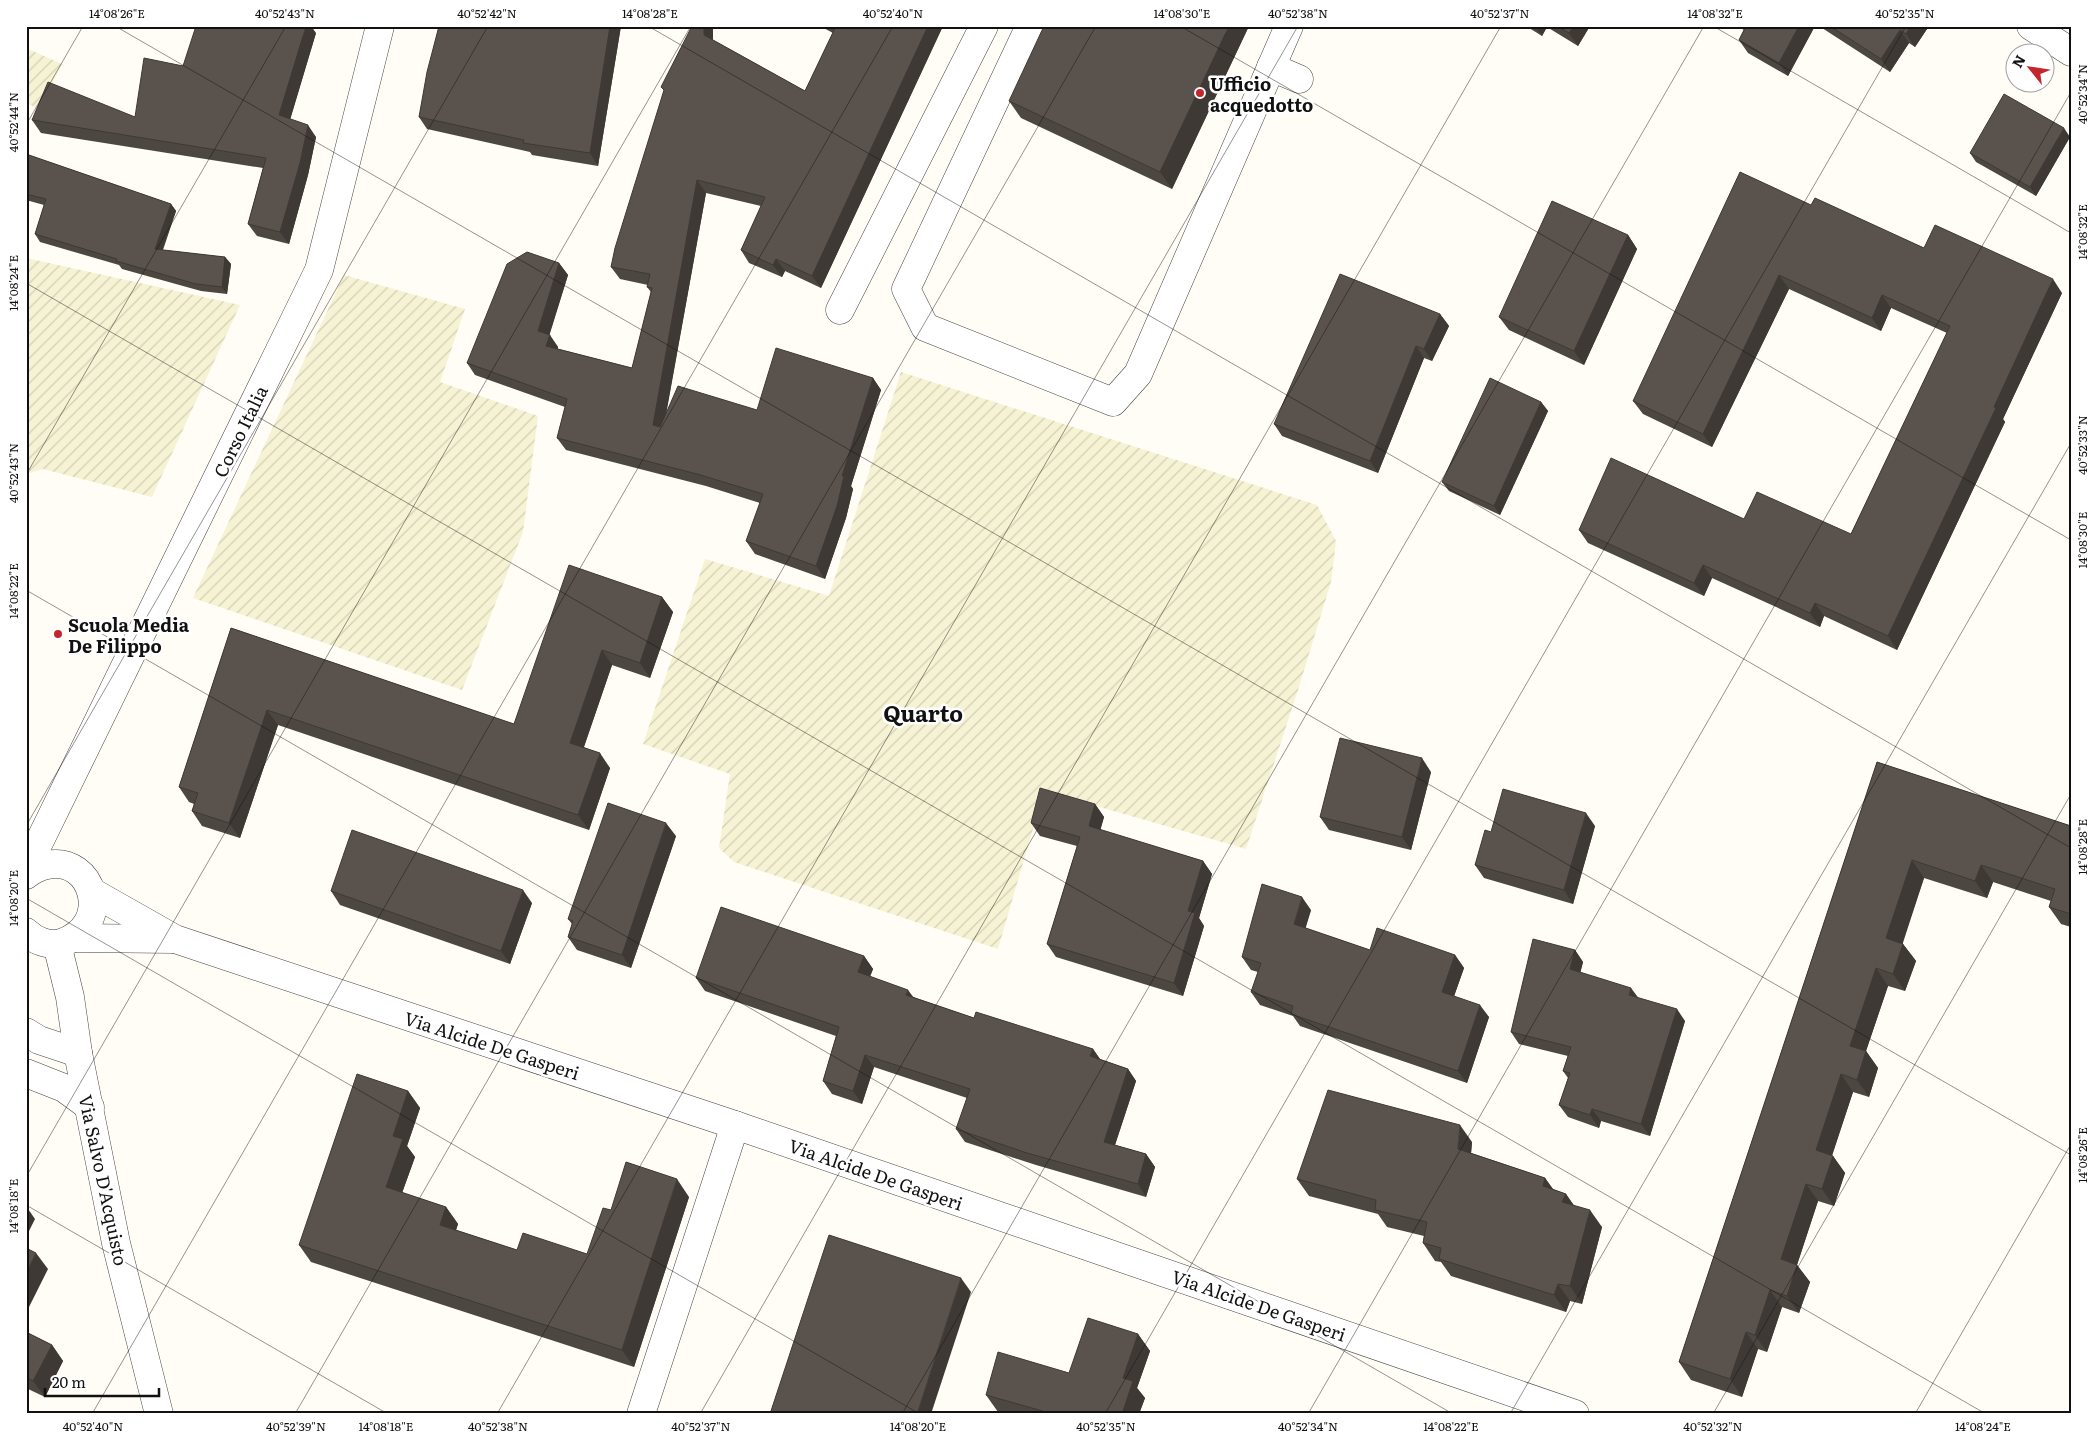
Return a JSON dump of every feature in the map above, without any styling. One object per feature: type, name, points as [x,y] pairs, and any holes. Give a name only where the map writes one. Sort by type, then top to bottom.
[{"type":"street","name":"Corso Italia","points":[[26,869],[319,270],[380,26]]},
{"type":"street","points":[[840,310],[984,26]]},
{"type":"street","points":[[1030,26],[906,289],[925,327],[1113,402],[1138,374],[1289,26]]},
{"type":"street","points":[[2031,26],[2071,52]]},
{"type":"street","points":[[1271,68],[1299,79]]},
{"type":"street","points":[[51,818],[54,843],[68,866],[82,876],[92,892],[93,909],[87,926],[66,941]]},
{"type":"street","points":[[26,875],[40,866],[54,864],[68,866]]},
{"type":"street","name":"Via Alcide De Gasperi","points":[[92,892],[175,939],[735,1126],[1575,1414]]},
{"type":"street","name":"Via Alcide De Gasperi","points":[[26,932],[42,943],[175,939]]},
{"type":"street","name":"Via Salvo D'Acquisto","points":[[66,941],[70,997],[78,1052],[116,1243],[159,1414]]},
{"type":"street","points":[[26,1032],[39,1040],[78,1052]]},
{"type":"street","points":[[26,1073],[64,1088],[90,1107]]},
{"type":"street","points":[[641,1414],[735,1126]]},
{"type":"shaded area","points":[[26,48],[62,64],[40,109],[26,103]]},
{"type":"shaded area","points":[[26,258],[240,305],[152,497],[43,469],[26,474]]},
{"type":"shaded area","points":[[344,275],[465,309],[440,382],[538,416],[523,532],[462,690],[193,598]]},
{"type":"shaded area","points":[[901,372],[1317,505],[1336,541],[1331,582],[1246,849],[1044,791],[998,949],[734,862],[719,848],[730,774],[643,744],[705,559],[829,596]]},
{"type":"building","points":[[196,26],[306,26],[279,115],[308,125],[300,163],[280,232],[248,224],[266,158],[32,120],[48,82],[135,117],[144,58],[183,66]]},
{"type":"building","points":[[439,26],[610,26],[590,153],[523,143],[524,140],[419,117],[427,72]]},
{"type":"building","points":[[692,26],[704,26],[704,35],[805,91],[836,26],[928,26],[812,276],[776,259],[773,265],[741,250],[765,197],[697,180],[653,425],[660,427],[678,386],[757,410],[776,348],[873,378],[842,476],[844,476],[837,506],[816,566],[746,541],[763,494],[697,474],[557,438],[567,399],[467,363],[507,264],[527,252],[559,263],[538,331],[550,335],[546,346],[632,368],[652,288],[647,287],[650,274],[611,267],[615,248],[664,90],[661,87]]},
{"type":"building","points":[[1044,26],[1229,26],[1160,172],[1009,101]]},
{"type":"building","points":[[1557,26],[1574,26],[1569,33]]},
{"type":"building","points":[[1746,26],[1799,26],[1779,63],[1739,40]]},
{"type":"building","points":[[1830,26],[1911,26],[1906,34],[1900,30],[1881,59]]},
{"type":"building","points":[[2004,94],[2064,128],[2030,187],[1970,153]]},
{"type":"building","points":[[26,154],[171,204],[155,249],[225,257],[222,287],[196,284],[116,261],[117,259],[35,234],[46,199],[26,194]]},
{"type":"building","points":[[1740,172],[1811,205],[1815,198],[1924,248],[1935,225],[2053,279],[1994,407],[1996,408],[1888,636],[1815,603],[1810,613],[1703,565],[1694,583],[1579,530],[1611,458],[1744,519],[1757,492],[1851,534],[1950,326],[1882,295],[1872,318],[1779,275],[1703,434],[1633,401]]},
{"type":"building","points":[[1552,201],[1628,235],[1574,351],[1499,317]]},
{"type":"building","points":[[1340,274],[1440,314],[1424,349],[1416,346],[1370,461],[1274,424]]},
{"type":"building","points":[[1490,378],[1541,402],[1494,506],[1442,482]]},
{"type":"building","points":[[569,565],[662,597],[640,663],[602,650],[570,743],[600,753],[578,815],[267,710],[229,823],[192,811],[198,793],[179,787],[231,628],[514,724]]},
{"type":"building","points":[[1340,738],[1422,758],[1402,837],[1320,817]]},
{"type":"building","points":[[1877,762],[2071,826],[2071,914],[2049,907],[2055,889],[1981,865],[1975,881],[1912,860],[1886,938],[1903,944],[1893,974],[1876,968],[1850,1046],[1866,1051],[1857,1080],[1841,1074],[1816,1150],[1833,1156],[1822,1189],[1806,1184],[1781,1259],[1797,1265],[1787,1296],[1770,1290],[1755,1335],[1746,1332],[1730,1379],[1679,1362]]},
{"type":"building","points":[[1040,788],[1095,804],[1089,826],[1203,861],[1188,911],[1195,913],[1174,983],[1047,944],[1080,837],[1031,823]]},
{"type":"building","points":[[1503,789],[1586,813],[1564,890],[1475,865],[1485,830],[1491,832]]},
{"type":"building","points":[[608,803],[666,823],[622,955],[568,937],[573,921],[568,919]]},
{"type":"building","points":[[352,830],[523,890],[501,951],[331,891]]},
{"type":"building","points":[[1262,884],[1302,897],[1294,924],[1370,950],[1377,928],[1455,955],[1442,992],[1480,1005],[1458,1071],[1291,1014],[1293,1006],[1251,992],[1261,963],[1242,957]]},
{"type":"building","points":[[721,907],[864,956],[858,972],[908,990],[906,995],[974,1018],[976,1012],[1093,1049],[1090,1056],[1128,1069],[1104,1142],[1146,1154],[1138,1184],[1027,1153],[956,1129],[970,1089],[865,1055],[853,1091],[823,1081],[839,1027],[696,978]]},
{"type":"building","points":[[1533,939],[1575,950],[1570,969],[1631,988],[1629,995],[1677,1009],[1641,1124],[1592,1109],[1590,1115],[1559,1105],[1570,1073],[1563,1071],[1571,1047],[1511,1032]]},
{"type":"building","points":[[357,1074],[408,1091],[393,1136],[403,1139],[386,1187],[446,1207],[440,1225],[517,1250],[523,1233],[587,1254],[603,1208],[611,1210],[626,1162],[677,1179],[622,1350],[299,1245]]},
{"type":"building","points":[[1328,1090],[1460,1125],[1458,1149],[1545,1178],[1543,1186],[1566,1194],[1562,1202],[1590,1210],[1570,1286],[1558,1284],[1554,1295],[1439,1259],[1441,1248],[1423,1243],[1427,1222],[1375,1210],[1376,1200],[1297,1179]]},
{"type":"building","points":[[829,1235],[961,1278],[917,1414],[770,1414]]},
{"type":"building","points":[[26,1248],[36,1253],[26,1273]]},
{"type":"building","points":[[1088,1318],[1138,1334],[1123,1378],[1133,1381],[1122,1414],[1053,1414],[986,1395],[998,1352],[1069,1373]]},
{"type":"building","points":[[26,1332],[52,1345],[33,1381],[26,1377]]},
{"type":"place","name":"Ufficio acquedotto","points":[[1200,93]]},
{"type":"place","name":"Scuola Media De Filippo","points":[[58,634]]},
{"type":"district","name":"Quarto","points":[[923,712]]}]
